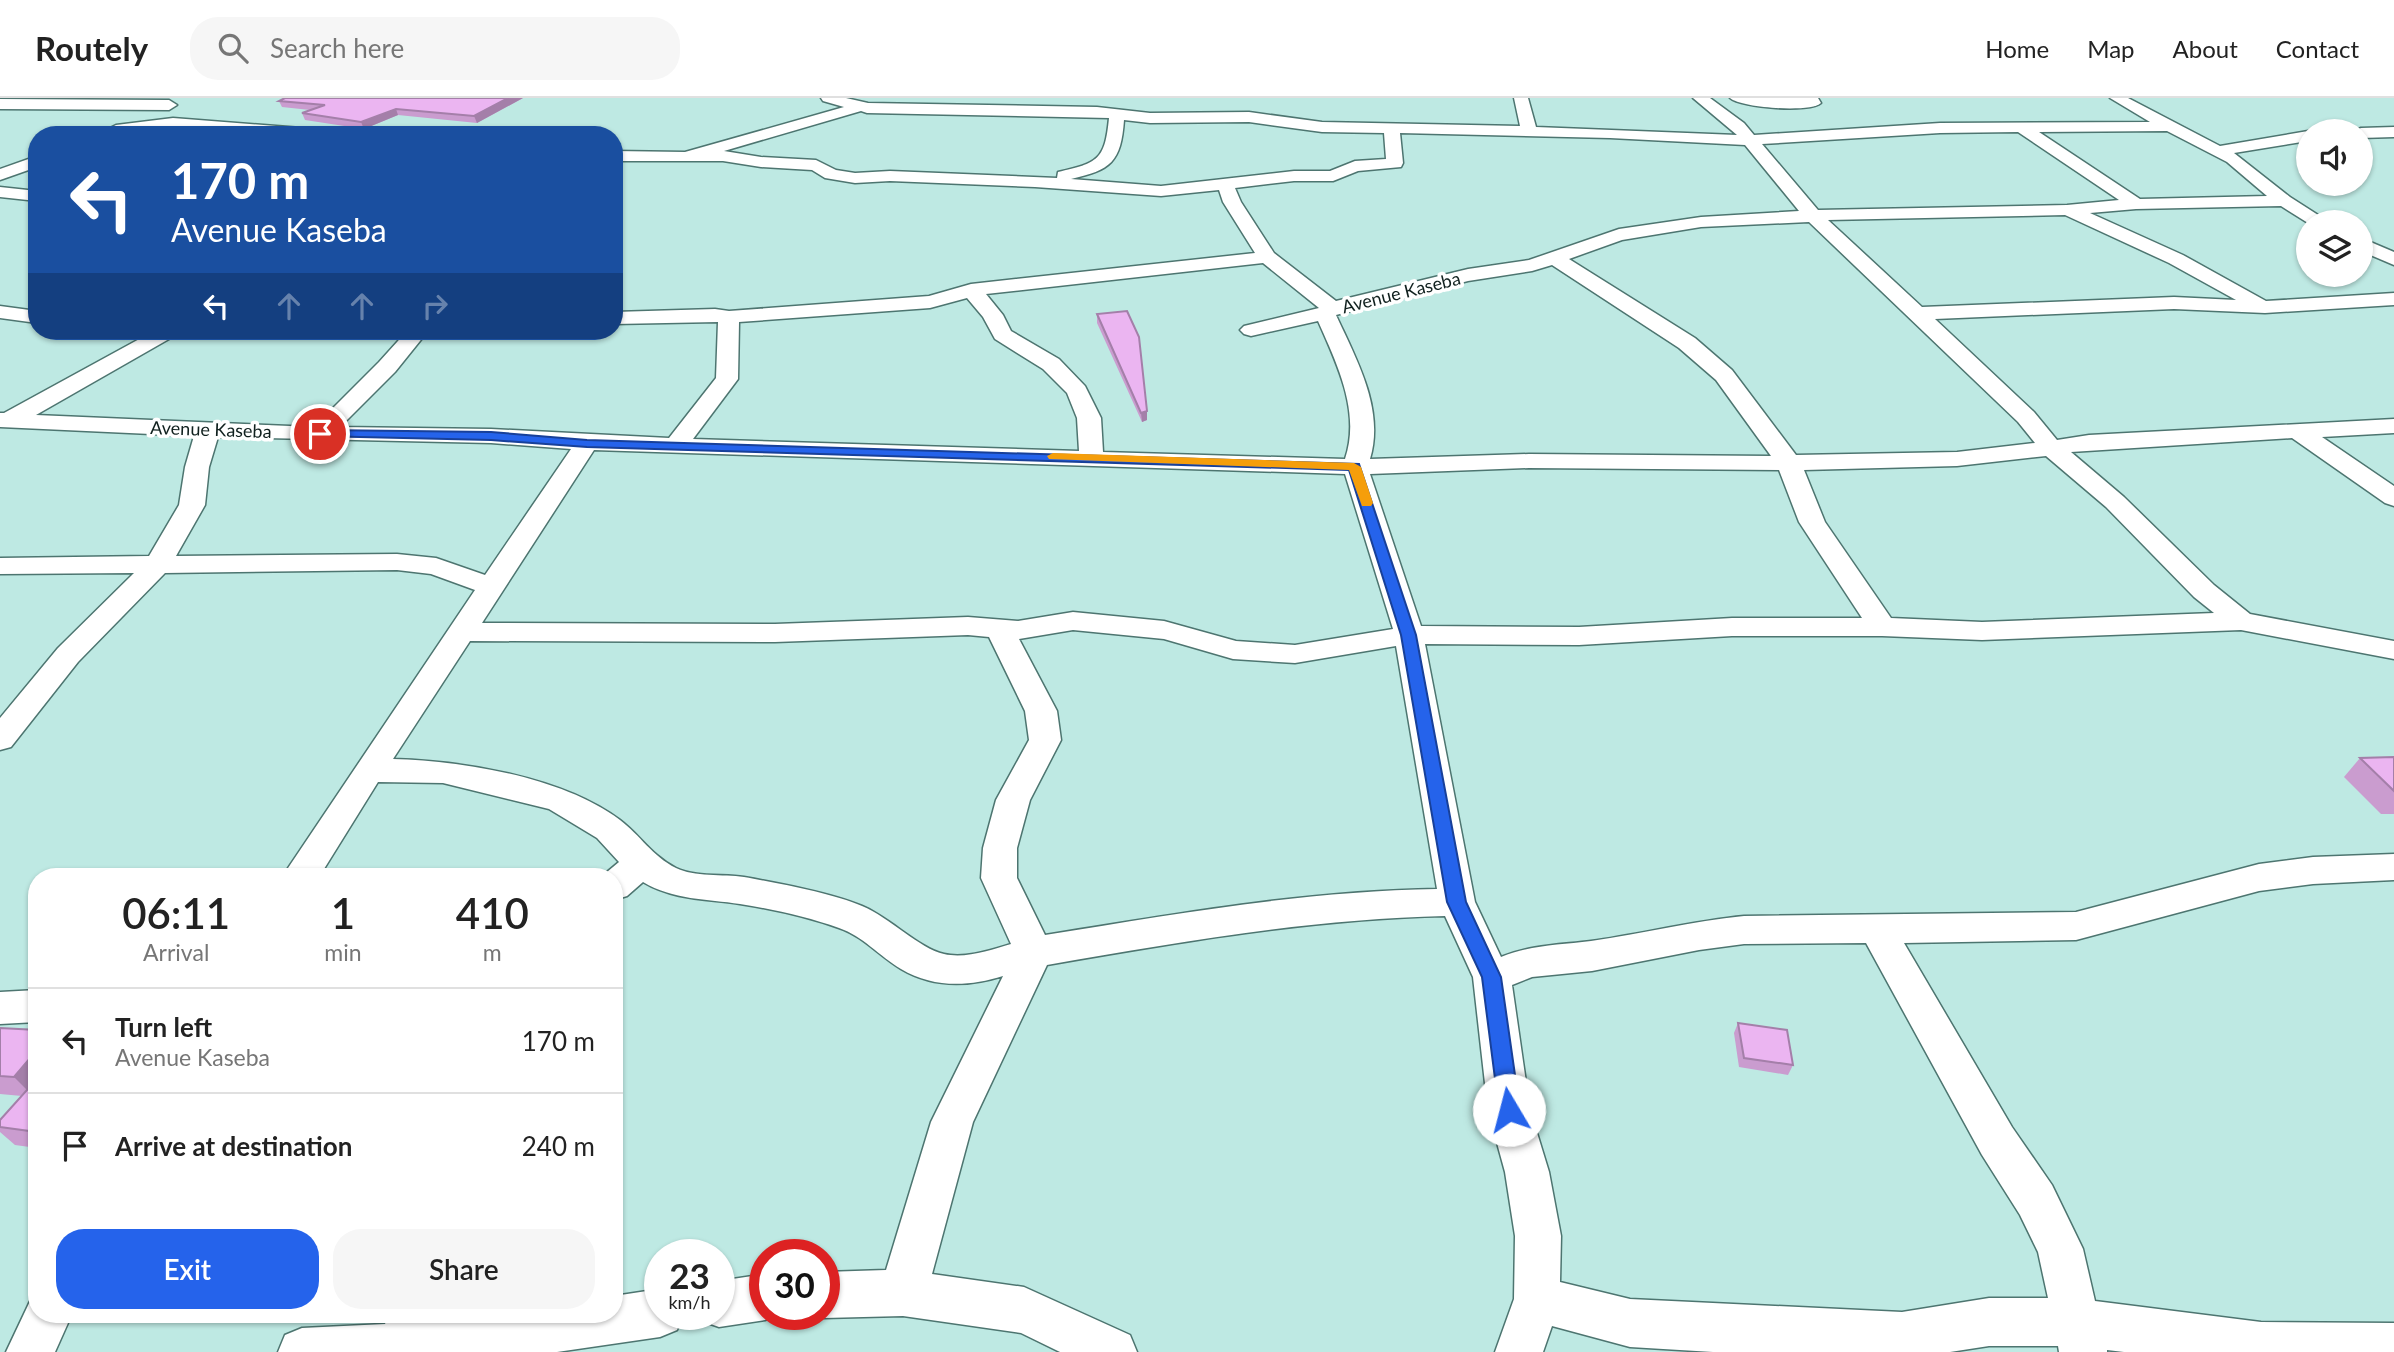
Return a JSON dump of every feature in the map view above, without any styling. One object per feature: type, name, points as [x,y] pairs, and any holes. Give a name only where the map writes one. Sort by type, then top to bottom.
[{"type":"street","points":[[828,98],[859,107],[1117,114],[1150,118],[1249,117],[1322,127],[1749,140],[1940,128],[2172,126]]},
{"type":"street","points":[[686,157],[859,107],[879,98]]},
{"type":"street","points":[[1521,98],[1529,132]]},
{"type":"street","points":[[1700,98],[1738,126],[1812,215],[2026,417],[2051,448],[2115,502],[2204,591],[2241,621]]},
{"type":"street","points":[[1737,98],[1821,107],[1856,134]]},
{"type":"street","points":[[2117,98],[2218,150],[2299,210]]},
{"type":"street","points":[[0,104],[176,103],[118,126]]},
{"type":"street","points":[[1035,182],[1102,165],[1110,157],[1117,114]]},
{"type":"street","points":[[152,126],[173,123],[212,126]]},
{"type":"street","points":[[2021,127],[2136,204]]},
{"type":"street","points":[[623,156],[723,156],[761,162],[816,165],[831,174],[855,178],[890,176],[1035,182],[1161,191],[1294,176],[1333,176],[1355,166],[1395,163],[1392,129]]},
{"type":"street","points":[[2373,133],[2394,132]]},
{"type":"street","points":[[2218,150],[2296,138]]},
{"type":"street","points":[[0,175],[28,164]]},
{"type":"street","points":[[1225,184],[1232,202],[1267,257],[1328,311]]},
{"type":"street","points":[[0,192],[28,194]]},
{"type":"street","name":"Avenue Kaseba","points":[[4,420],[320,434],[491,436],[587,443],[1354,467],[1364,442],[1364,429],[1343,350],[1328,311],[1468,275],[1532,265],[1591,243],[1658,227],[1812,215],[2067,210],[2136,204],[2284,201]]},
{"type":"street","points":[[2067,210],[2176,259],[2265,307]]},
{"type":"street","points":[[2373,249],[2394,259]]},
{"type":"street","points":[[623,318],[729,317],[930,302],[971,290],[1267,257]]},
{"type":"street","points":[[1555,258],[1687,343],[1718,369],[1789,463],[1812,522],[1855,582],[1882,627]]},
{"type":"street","points":[[971,290],[993,315],[1002,335],[1051,364],[1077,391],[1089,418],[1091,457]]},
{"type":"street","points":[[1914,314],[2163,303],[2265,307],[2394,299]]},
{"type":"street","points":[[1251,330],[1328,311]]},
{"type":"street","points":[[0,313],[28,316]]},
{"type":"street","points":[[676,445],[727,379],[729,317]]},
{"type":"street","points":[[4,420],[151,340]]},
{"type":"street","points":[[320,434],[410,340]]},
{"type":"street","points":[[1519,1352],[1537,1299],[1538,1236],[1527,1172],[1509,1110],[1492,977],[1457,902],[1409,635],[1354,467],[1530,461],[1789,463],[1956,459],[2089,442],[2394,426]]},
{"type":"street","points":[[0,739],[68,655],[159,563],[192,505],[197,467],[208,429]]},
{"type":"street","points":[[2295,430],[2394,498]]},
{"type":"street","points":[[306,868],[587,443]]},
{"type":"street","points":[[0,566],[397,562],[436,566],[491,587]]},
{"type":"street","points":[[461,632],[775,633],[968,626],[1018,630],[1073,621],[1164,630],[1233,650],[1295,654],[1409,635],[1579,636],[1732,627],[1882,627],[1982,631],[2241,621],[2394,650]]},
{"type":"street","points":[[1000,629],[1041,711],[1045,740],[1013,800],[1000,848],[999,878],[1034,952]]},
{"type":"street","points":[[369,770],[443,772],[559,799],[609,829],[627,875],[743,891],[850,916],[883,934],[914,958],[943,970],[984,967],[1034,952],[1219,921],[1368,904],[1457,902]]},
{"type":"street","points":[[1492,977],[1529,962],[1592,956],[1699,934],[1744,930],[2076,926],[2109,920],[2211,889],[2286,873],[2394,867]]},
{"type":"street","points":[[1877,929],[1997,1141],[2036,1200],[2060,1249],[2080,1337]]},
{"type":"street","points":[[902,1293],[952,1122],[1034,952]]},
{"type":"street","points":[[0,1007],[28,1006]]},
{"type":"street","points":[[840,1295],[902,1293],[1024,1310],[1113,1352]]},
{"type":"street","points":[[1537,1299],[1630,1323],[1741,1330],[1902,1336],[1989,1322],[2080,1337],[2261,1346],[2394,1347]]},
{"type":"street","points":[[623,1318],[644,1315]]},
{"type":"street","points":[[30,1352],[44,1323]]},
{"type":"street","points":[[302,1352],[405,1338],[532,1332],[593,1323]]},
{"type":"building","points":[[285,98],[508,98],[474,116],[396,109],[361,122],[302,113],[325,105],[279,101]]},
{"type":"building","points":[[1127,311],[1139,337],[1147,411],[1141,413],[1097,314]]},
{"type":"building","points":[[2394,757],[2394,791],[2360,758]]},
{"type":"building","points":[[1738,1023],[1787,1030],[1793,1065],[1744,1058]]},
{"type":"building","points":[[0,1028],[28,1030],[28,1061],[14,1077],[0,1076]]},
{"type":"building","points":[[28,1089],[28,1131],[0,1127],[0,1120]]},
{"type":"slow traffic","points":[[1053,456],[1354,467],[1367,503]]},
{"type":"route","points":[[320,434],[491,436],[587,443],[1354,467],[1409,635],[1457,902],[1492,977],[1509,1110]]}]
